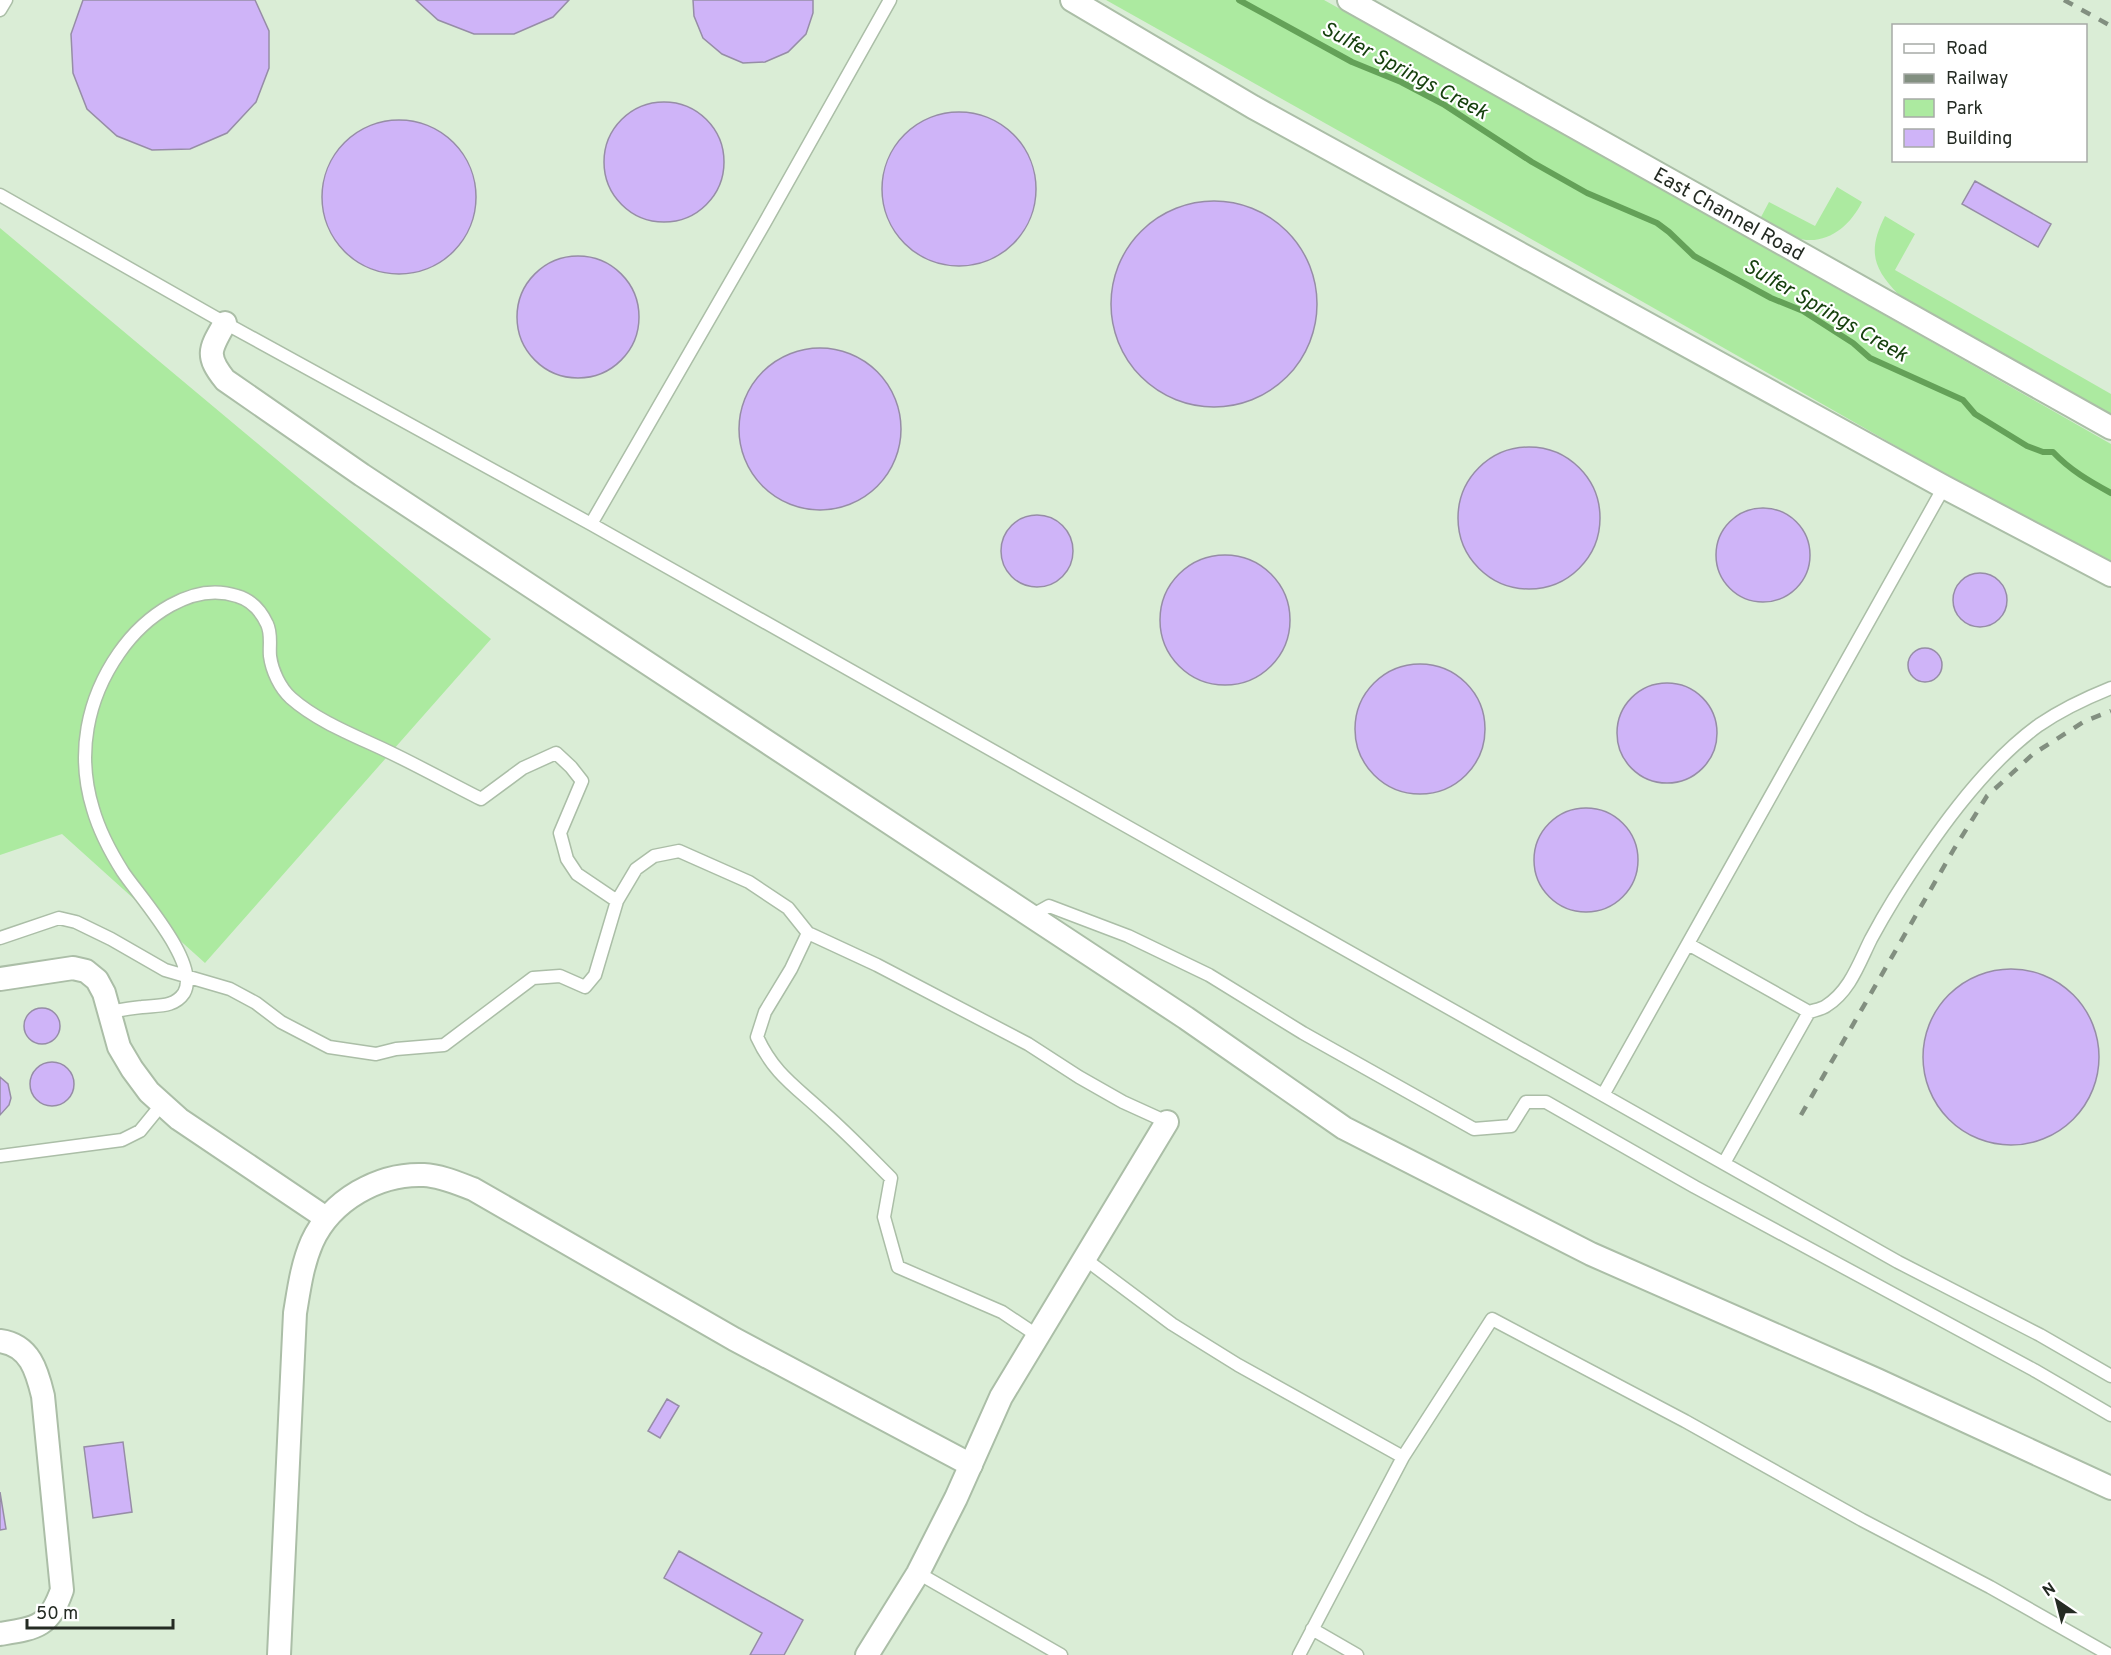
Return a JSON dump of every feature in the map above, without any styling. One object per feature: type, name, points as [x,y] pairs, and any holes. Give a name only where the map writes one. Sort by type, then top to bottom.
[{"type":"street","points":[[1072,0],[1253,107],[1944,487],[2111,575]]},
{"type":"street","name":"East Channel Road","points":[[1349,0],[2111,428]]},
{"type":"street","points":[[225,323],[212,345],[213,365],[225,380],[372,482],[1186,1018],[1344,1128],[1591,1254],[1877,1380],[2111,1488]]},
{"type":"street","points":[[0,979],[73,968],[87,971],[97,980],[104,993],[119,1047],[148,1092],[179,1119],[326,1218]]},
{"type":"street","points":[[867,1655],[918,1573],[971,1465],[1001,1397],[1167,1122]]},
{"type":"street","points":[[279,1655],[295,1313],[301,1273],[312,1242],[326,1218],[345,1201],[361,1191],[395,1178],[424,1175],[448,1179],[473,1189],[734,1339],[971,1465]]},
{"type":"street","points":[[0,1341],[24,1351],[36,1368],[43,1396],[62,1590],[55,1610],[43,1623],[24,1630],[0,1634]]},
{"type":"lane","points":[[0,10],[6,0]]},
{"type":"lane","points":[[591,524],[890,0]]},
{"type":"lane","points":[[0,195],[225,323],[591,524],[1898,1262],[2040,1335],[2111,1376]]},
{"type":"lane","points":[[1603,1095],[1944,487]]},
{"type":"lane","points":[[109,1012],[166,1005],[176,1001],[184,993],[187,978],[181,957],[122,870],[106,841],[93,808],[86,776],[85,743],[91,705],[104,674],[124,645],[146,623],[165,609],[188,597],[207,592],[226,592],[255,605],[268,626],[273,670],[289,696],[303,707],[324,721],[481,799],[524,768],[556,753],[571,766],[582,781],[560,833],[567,859],[577,874],[616,901]]},
{"type":"lane","points":[[1724,1163],[1809,1012],[1825,1007],[1851,980],[1894,900],[1936,837],[2001,757],[2039,726],[2082,699],[2111,688]]},
{"type":"lane","points":[[0,938],[59,918],[76,922],[165,970],[230,989],[256,1003],[281,1022],[329,1047],[376,1054],[396,1049],[444,1045],[533,978],[560,976],[585,987],[595,975],[616,901],[636,869],[654,856],[679,851],[749,882],[788,908],[808,933],[887,970],[1028,1044],[1123,1102],[1167,1122]]},
{"type":"lane","points":[[1031,916],[1049,906],[1128,936],[1189,965],[1303,1033],[1474,1129],[1511,1126],[1526,1102],[1546,1102],[1695,1187],[1973,1337],[2111,1415]]},
{"type":"lane","points":[[808,933],[791,969],[765,1012],[757,1037],[766,1056],[786,1081],[824,1112],[891,1178],[884,1217],[898,1267],[1002,1311],[1038,1336]]},
{"type":"lane","points":[[1688,944],[1809,1012]]},
{"type":"lane","points":[[0,1156],[122,1140],[140,1131],[162,1104]]},
{"type":"lane","points":[[1085,1259],[1172,1324],[1238,1365],[1403,1457]]},
{"type":"lane","points":[[1299,1655],[1403,1457],[1492,1319],[1685,1421],[2110,1655]]},
{"type":"lane","points":[[918,1573],[1061,1655]]},
{"type":"lane","points":[[1312,1629],[1357,1655]]},
{"type":"green space","points":[[1106,0],[1324,0],[1693,206],[2111,444],[2111,565],[1996,503]]},
{"type":"green space","points":[[1837,187],[1862,202],[1843,227],[1825,238],[1804,240],[1793,237],[1760,219],[1769,202],[1815,226]]},
{"type":"green space","points":[[1885,216],[1915,234],[1895,270],[2111,394],[2111,416],[1898,294],[1883,275],[1875,258],[1876,239]]},
{"type":"green space","points":[[0,228],[491,639],[205,963],[62,834],[0,855]]},
{"type":"building","points":[[83,0],[255,0],[269,31],[269,68],[256,102],[227,133],[190,149],[152,150],[117,136],[87,109],[73,73],[71,34]]},
{"type":"building","points":[[416,0],[569,0],[553,17],[514,34],[474,34],[438,20]]},
{"type":"building","points":[[693,0],[813,0],[813,13],[806,34],[788,52],[765,62],[743,63],[722,54],[703,38],[694,16]]},
{"type":"building","points":[[664,102],[687,107],[706,120],[719,139],[724,162],[719,185],[706,204],[687,217],[664,222],[641,217],[622,204],[609,185],[604,162],[609,139],[622,120],[641,107]]},
{"type":"building","points":[[959,112],[974,113],[988,118],[1002,125],[1013,135],[1023,146],[1030,160],[1035,174],[1035,204],[1030,218],[1023,232],[1013,243],[1002,253],[988,260],[974,265],[959,266],[944,265],[930,260],[916,253],[905,243],[895,232],[888,218],[883,204],[882,189],[883,174],[888,160],[895,146],[905,135],[916,125],[930,118],[944,113]]},
{"type":"building","points":[[399,120],[428,126],[442,133],[453,143],[463,154],[470,168],[476,197],[470,226],[463,240],[453,251],[442,261],[428,268],[399,274],[370,268],[356,261],[345,251],[335,240],[328,226],[322,197],[328,168],[335,154],[345,143],[356,133],[370,126]]},
{"type":"building","points":[[1975,181],[2051,224],[2038,247],[1962,204]]},
{"type":"building","points":[[1204,201],[1224,201],[1254,208],[1280,224],[1294,238],[1310,264],[1317,304],[1310,344],[1294,370],[1280,384],[1254,400],[1224,407],[1204,407],[1174,400],[1148,384],[1134,370],[1118,344],[1111,314],[1111,294],[1118,264],[1134,238],[1148,224],[1174,208]]},
{"type":"building","points":[[578,256],[601,261],[621,274],[634,294],[639,317],[634,340],[621,360],[601,373],[578,378],[555,373],[535,360],[522,340],[517,317],[522,294],[535,274],[555,261]]},
{"type":"building","points":[[820,348],[836,349],[851,354],[877,372],[895,398],[900,413],[900,445],[895,460],[877,486],[851,504],[836,509],[820,510],[804,509],[789,504],[763,486],[745,460],[740,445],[739,429],[740,413],[745,398],[763,372],[789,354],[804,349]]},
{"type":"building","points":[[1529,447],[1556,453],[1579,468],[1594,491],[1600,518],[1594,545],[1579,568],[1556,583],[1529,589],[1502,583],[1479,568],[1464,545],[1458,518],[1464,491],[1479,468],[1502,453]]},
{"type":"building","points":[[1763,508],[1781,511],[1797,521],[1807,537],[1810,555],[1807,573],[1797,589],[1781,599],[1763,602],[1745,599],[1729,589],[1719,573],[1716,555],[1719,537],[1729,521],[1745,511]]},
{"type":"building","points":[[1037,515],[1057,521],[1067,531],[1073,551],[1067,571],[1057,581],[1037,587],[1017,581],[1007,571],[1001,551],[1007,531],[1017,521]]},
{"type":"building","points":[[1225,555],[1250,560],[1271,574],[1285,595],[1290,620],[1285,645],[1271,666],[1250,680],[1225,685],[1200,680],[1179,666],[1165,645],[1160,620],[1165,595],[1179,574],[1200,560]]},
{"type":"building","points":[[1975,573],[1985,573],[1995,577],[2003,585],[2007,600],[2003,615],[1995,623],[1985,627],[1975,627],[1965,623],[1957,615],[1953,605],[1953,595],[1957,585],[1965,577]]},
{"type":"building","points":[[1925,648],[1937,653],[1942,665],[1937,677],[1925,682],[1913,677],[1908,665],[1913,653]]},
{"type":"building","points":[[1420,664],[1445,669],[1466,683],[1480,704],[1485,729],[1480,754],[1466,775],[1445,789],[1420,794],[1395,789],[1374,775],[1360,754],[1355,729],[1360,704],[1374,683],[1395,669]]},
{"type":"building","points":[[1667,683],[1686,687],[1702,698],[1713,714],[1717,733],[1713,752],[1702,768],[1686,779],[1667,783],[1648,779],[1632,768],[1621,752],[1617,733],[1621,714],[1632,698],[1648,687]]},
{"type":"building","points":[[1586,808],[1606,812],[1615,817],[1629,831],[1634,840],[1638,860],[1634,880],[1629,889],[1615,903],[1606,908],[1586,912],[1566,908],[1557,903],[1543,889],[1538,880],[1534,860],[1538,840],[1543,831],[1557,817],[1566,812]]},
{"type":"building","points":[[2011,969],[2028,970],[2045,975],[2074,994],[2093,1023],[2098,1040],[2098,1074],[2093,1091],[2074,1120],[2045,1139],[2028,1144],[2011,1145],[1994,1144],[1977,1139],[1948,1120],[1929,1091],[1924,1074],[1923,1057],[1924,1040],[1929,1023],[1948,994],[1977,975],[1994,970]]},
{"type":"building","points":[[42,1008],[55,1013],[60,1026],[55,1039],[42,1044],[29,1039],[24,1026],[29,1013]]},
{"type":"building","points":[[52,1062],[61,1063],[68,1068],[73,1075],[73,1093],[68,1100],[61,1105],[52,1106],[43,1105],[36,1100],[31,1093],[30,1084],[31,1075],[36,1068],[43,1063]]},
{"type":"building","points":[[0,1077],[8,1084],[11,1098],[9,1105],[0,1115]]},
{"type":"building","points":[[667,1399],[679,1406],[660,1438],[648,1431]]},
{"type":"building","points":[[123,1442],[132,1512],[93,1518],[84,1447]]},
{"type":"building","points":[[0,1492],[6,1529],[0,1530]]},
{"type":"building","points":[[679,1551],[803,1620],[784,1655],[750,1655],[762,1633],[664,1578]]},
{"type":"waterway","name":"Sulfer Springs Creek","points":[[1239,0],[1352,62],[1401,82],[1443,104],[1532,162],[1587,193],[1657,223],[1694,256],[1771,298],[1803,311],[1853,343],[1870,358],[1963,400],[1975,414],[2027,446],[2043,452],[2053,452],[2080,475],[2111,493]]},
{"type":"railway","points":[[2064,0],[2111,26]]},
{"type":"railway","points":[[1801,1115],[1954,849],[1987,796],[2033,754],[2085,721],[2111,711]]}]
